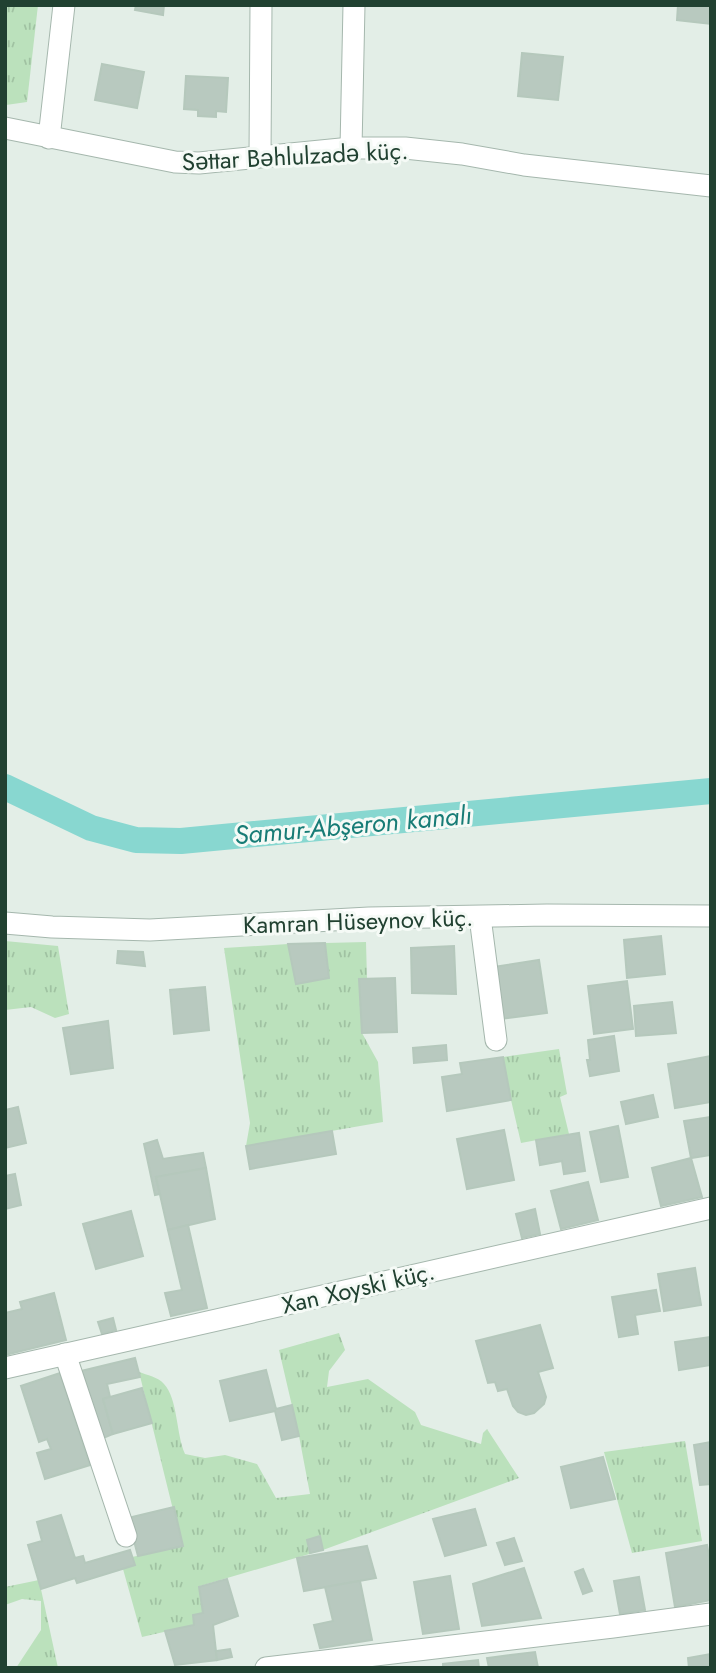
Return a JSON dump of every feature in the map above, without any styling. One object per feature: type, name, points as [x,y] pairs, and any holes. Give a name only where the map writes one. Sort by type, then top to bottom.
[{"type":"street","points":[[50,138],[64,5]]},
{"type":"street","points":[[260,156],[261,5]]},
{"type":"street","points":[[351,148],[354,5]]},
{"type":"street","name":"Səttar Bəhlulzadə küç.","points":[[5,128],[175,162],[199,163],[351,148],[405,148],[711,186]]},
{"type":"street","points":[[480,916],[496,1040]]},
{"type":"street","name":"Kamran Hüseynov küç.","points":[[5,923],[52,928],[150,930],[369,918],[711,916]]},
{"type":"street","name":"Xan Xoyski küç.","points":[[5,1368],[711,1208]]},
{"type":"street","points":[[65,1354],[126,1536]]},
{"type":"street","points":[[266,1668],[711,1614]]},
{"type":"green space","points":[[5,5],[38,5],[27,102],[6,105]]},
{"type":"green space","points":[[5,941],[58,946],[69,1014],[55,1018],[31,1007],[5,1010]]},
{"type":"green space","points":[[366,942],[367,979],[360,979],[362,1033],[378,1062],[383,1122],[246,1146],[250,1123],[224,948],[288,944],[298,984],[329,978],[325,943]]},
{"type":"green space","points":[[559,1049],[567,1094],[560,1097],[569,1134],[521,1143],[503,1057]]},
{"type":"green space","points":[[339,1333],[345,1350],[329,1371],[327,1387],[368,1379],[415,1412],[421,1425],[481,1444],[483,1433],[487,1429],[519,1478],[323,1550],[200,1586],[203,1613],[193,1615],[194,1625],[142,1637],[123,1569],[134,1565],[132,1557],[182,1546],[139,1372],[159,1380],[169,1390],[185,1454],[205,1458],[225,1455],[257,1464],[276,1498],[310,1494],[279,1350]]},
{"type":"green space","points":[[685,1441],[702,1541],[632,1553],[604,1452]]},
{"type":"green space","points":[[39,1580],[58,1668],[16,1668],[41,1630],[41,1601],[22,1599],[5,1605],[5,1587]]},
{"type":"building","points":[[136,5],[164,5],[163,15],[135,10]]},
{"type":"building","points":[[678,5],[711,5],[711,24],[677,20]]},
{"type":"building","points":[[522,53],[563,57],[558,100],[518,96]]},
{"type":"building","points":[[102,64],[144,72],[137,108],[95,100]]},
{"type":"building","points":[[186,76],[228,78],[226,112],[216,111],[216,117],[198,116],[198,110],[184,109]]},
{"type":"building","points":[[661,936],[665,974],[627,978],[624,940]]},
{"type":"building","points":[[325,943],[329,978],[296,984],[288,944]]},
{"type":"building","points":[[454,946],[456,994],[412,993],[411,948]]},
{"type":"building","points":[[118,951],[143,952],[145,966],[117,963]]},
{"type":"building","points":[[539,960],[547,1013],[501,1019],[493,967]]},
{"type":"building","points":[[395,978],[397,1032],[362,1033],[359,979]]},
{"type":"building","points":[[627,981],[633,1029],[594,1034],[588,986]]},
{"type":"building","points":[[205,987],[209,1030],[174,1034],[170,990]]},
{"type":"building","points":[[672,1002],[676,1033],[636,1036],[634,1006]]},
{"type":"building","points":[[108,1021],[113,1068],[71,1074],[63,1028]]},
{"type":"building","points":[[614,1036],[619,1071],[590,1076],[587,1060],[590,1060],[588,1040]]},
{"type":"building","points":[[446,1045],[447,1060],[414,1063],[413,1048]]},
{"type":"building","points":[[711,1056],[711,1102],[675,1108],[668,1064]]},
{"type":"building","points":[[503,1057],[511,1100],[447,1111],[442,1077],[462,1074],[460,1063]]},
{"type":"building","points":[[653,1095],[658,1117],[626,1124],[621,1102]]},
{"type":"building","points":[[18,1107],[26,1143],[5,1148],[5,1110]]},
{"type":"building","points":[[711,1117],[711,1155],[691,1158],[684,1121]]},
{"type":"building","points":[[618,1126],[628,1177],[601,1182],[590,1132]]},
{"type":"building","points":[[504,1130],[514,1180],[467,1189],[457,1139]]},
{"type":"building","points":[[332,1131],[336,1154],[250,1169],[246,1146]]},
{"type":"building","points":[[579,1133],[585,1171],[564,1174],[562,1161],[540,1165],[536,1140]]},
{"type":"building","points":[[157,1140],[163,1159],[203,1153],[206,1168],[156,1177],[160,1194],[155,1195],[144,1144]]},
{"type":"building","points":[[691,1158],[702,1197],[661,1206],[652,1168]]},
{"type":"building","points":[[206,1168],[215,1219],[168,1230],[156,1177]]},
{"type":"building","points":[[15,1174],[21,1205],[5,1209],[5,1176]]},
{"type":"building","points":[[588,1182],[598,1220],[561,1229],[551,1191]]},
{"type":"building","points":[[535,1209],[540,1234],[522,1238],[516,1214]]},
{"type":"building","points":[[131,1211],[143,1256],[96,1269],[83,1224]]},
{"type":"building","points":[[188,1225],[207,1308],[171,1316],[165,1293],[182,1290],[168,1230]]},
{"type":"building","points":[[695,1268],[701,1305],[664,1311],[658,1274]]},
{"type":"building","points":[[656,1290],[660,1311],[635,1315],[638,1334],[619,1337],[612,1297]]},
{"type":"building","points":[[54,1293],[66,1340],[5,1355],[5,1313],[22,1309],[20,1302]]},
{"type":"building","points":[[113,1318],[116,1330],[102,1334],[98,1322]]},
{"type":"building","points":[[540,1325],[553,1368],[538,1372],[546,1397],[544,1404],[534,1413],[526,1415],[513,1406],[507,1389],[498,1391],[495,1382],[488,1383],[476,1341]]},
{"type":"building","points":[[711,1337],[711,1365],[679,1370],[675,1342]]},
{"type":"building","points":[[135,1358],[140,1377],[107,1384],[110,1397],[103,1399],[113,1434],[101,1439],[77,1372]]},
{"type":"building","points":[[266,1370],[276,1409],[292,1405],[299,1436],[282,1440],[275,1411],[230,1421],[220,1381]]},
{"type":"building","points":[[60,1373],[90,1465],[45,1479],[37,1453],[51,1449],[47,1439],[39,1442],[21,1386]]},
{"type":"building","points":[[142,1388],[152,1423],[113,1434],[103,1399]]},
{"type":"building","points":[[711,1442],[711,1484],[700,1485],[694,1445]]},
{"type":"building","points":[[603,1457],[615,1499],[571,1508],[561,1467]]},
{"type":"building","points":[[174,1507],[183,1546],[138,1556],[128,1518]]},
{"type":"building","points":[[475,1509],[486,1545],[445,1556],[433,1519]]},
{"type":"building","points":[[61,1515],[75,1558],[83,1556],[85,1563],[130,1550],[135,1565],[77,1583],[75,1578],[41,1589],[28,1545],[42,1541],[37,1522]]},
{"type":"building","points":[[320,1536],[323,1550],[310,1553],[307,1540]]},
{"type":"building","points":[[514,1538],[522,1561],[505,1565],[497,1543]]},
{"type":"building","points":[[707,1545],[711,1566],[711,1600],[675,1607],[666,1553]]},
{"type":"building","points":[[367,1546],[376,1578],[304,1591],[297,1558]]},
{"type":"building","points":[[524,1568],[541,1618],[482,1626],[473,1584]]},
{"type":"building","points":[[583,1569],[592,1591],[583,1594],[575,1572]]},
{"type":"building","points":[[450,1576],[459,1629],[423,1634],[414,1582]]},
{"type":"building","points":[[639,1577],[645,1610],[620,1614],[614,1581]]},
{"type":"building","points":[[227,1579],[238,1616],[213,1625],[217,1660],[175,1665],[165,1631],[194,1625],[193,1615],[203,1613],[199,1587]]},
{"type":"building","points":[[360,1581],[372,1640],[320,1648],[314,1625],[333,1621],[325,1587]]},
{"type":"building","points":[[230,1649],[232,1657],[217,1660],[216,1651]]},
{"type":"building","points":[[535,1652],[538,1668],[489,1668],[487,1658]]},
{"type":"building","points":[[711,1654],[711,1668],[689,1668],[688,1658]]},
{"type":"building","points":[[478,1660],[479,1668],[443,1668],[443,1664]]},
{"type":"waterway","name":"Samur-Abşeron kanalı","points":[[5,787],[91,828],[136,840],[181,841],[711,791]]}]
